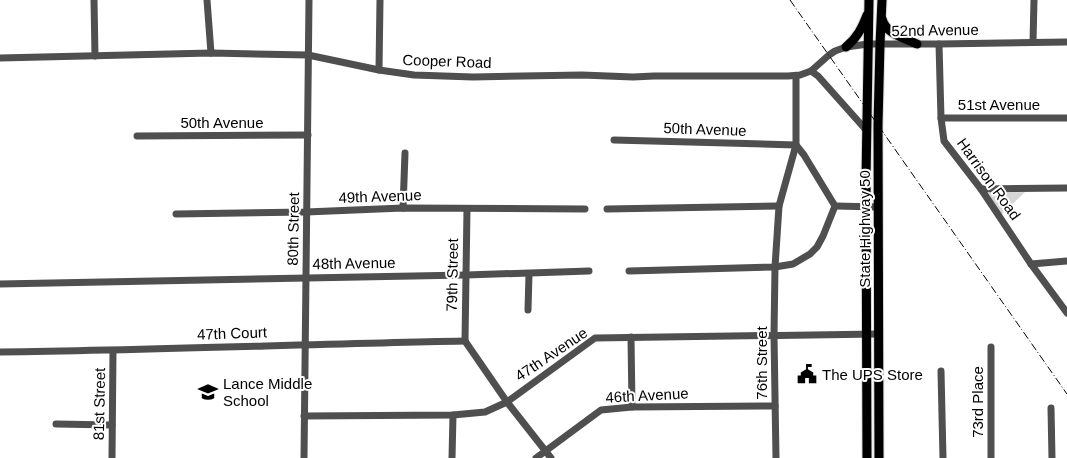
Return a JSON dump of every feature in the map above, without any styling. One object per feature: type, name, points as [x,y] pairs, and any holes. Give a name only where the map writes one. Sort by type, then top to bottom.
[{"type":"main road","name":"State Highway 50","points":[[868,458],[866,207],[869,0]]},
{"type":"main road","points":[[875,0],[874,39],[876,43],[880,44]]},
{"type":"main road","name":"State Highway 50","points":[[879,458],[878,111],[882,0]]},
{"type":"main road","points":[[846,47],[854,41],[860,32],[869,10]]},
{"type":"main road","points":[[881,17],[884,25],[893,33],[917,44]]},
{"type":"main road","points":[[868,44],[873,52],[873,91],[878,111]]},
{"type":"street","points":[[94,0],[95,56]]},
{"type":"street","points":[[207,0],[211,53]]},
{"type":"street","name":"80th Street","points":[[304,458],[308,0]]},
{"type":"street","points":[[379,70],[380,0]]},
{"type":"street","points":[[1033,42],[1034,0]]},
{"type":"street","name":"52nd Avenue","points":[[811,71],[829,55],[846,47],[868,44],[1067,42]]},
{"type":"street","name":"Harrison Road","points":[[939,44],[941,118],[944,141],[981,189],[1031,264],[1067,313]]},
{"type":"street","name":"Cooper Road","points":[[0,58],[211,53],[308,56],[414,75],[473,77],[582,75],[633,77],[796,76],[811,71]]},
{"type":"street","points":[[811,71],[818,76],[867,131]]},
{"type":"street","name":"76th Street","points":[[776,458],[774,335],[779,206],[796,145],[796,76]]},
{"type":"street","name":"51st Avenue","points":[[941,118],[1067,118]]},
{"type":"street","name":"50th Avenue","points":[[137,136],[308,135]]},
{"type":"street","name":"50th Avenue","points":[[614,140],[796,145]]},
{"type":"street","points":[[796,145],[835,206]]},
{"type":"street","points":[[404,208],[405,153]]},
{"type":"street","points":[[981,189],[1067,188]]},
{"type":"street","points":[[607,209],[779,206]]},
{"type":"street","points":[[835,206],[878,207]]},
{"type":"street","points":[[629,271],[776,267],[793,264],[810,254],[817,247],[835,206]]},
{"type":"street","name":"49th Avenue","points":[[176,214],[404,208],[584,209]]},
{"type":"street","name":"79th Street","points":[[465,341],[467,209]]},
{"type":"street","points":[[1031,264],[1067,261]]},
{"type":"street","name":"48th Avenue","points":[[0,284],[589,272]]},
{"type":"street","points":[[528,310],[529,274]]},
{"type":"street","name":"47th Avenue","points":[[304,416],[453,415],[485,412],[507,402],[594,338],[878,334]]},
{"type":"street","points":[[631,337],[632,407]]},
{"type":"street","points":[[465,341],[507,402],[548,455]]},
{"type":"street","name":"47th Court","points":[[0,352],[113,351],[305,344],[465,341]]},
{"type":"street","name":"73rd Place","points":[[991,347],[991,458]]},
{"type":"street","name":"81st Street","points":[[112,458],[113,351]]},
{"type":"street","points":[[941,371],[943,458]]},
{"type":"street","name":"46th Avenue","points":[[536,458],[548,455],[601,410],[632,407],[775,406]]},
{"type":"street","points":[[1051,408],[1052,458]]},
{"type":"street","points":[[452,458],[453,415]]},
{"type":"street","points":[[56,424],[112,425]]},
{"type":"shaded area","points":[[1025,192],[1001,215],[988,193]]},
{"type":"railway","points":[[790,0],[1067,394]]},
{"type":"place","name":"The UPS Store","points":[[807,374]]},
{"type":"place","name":"Lance Middle School","points":[[208,392]]}]
